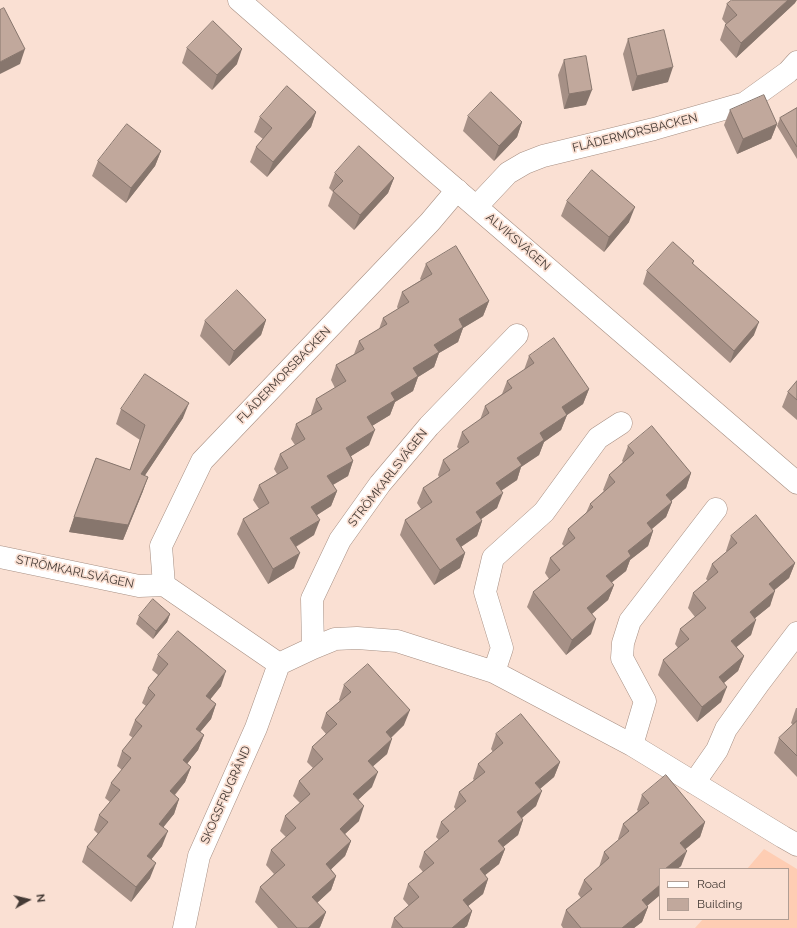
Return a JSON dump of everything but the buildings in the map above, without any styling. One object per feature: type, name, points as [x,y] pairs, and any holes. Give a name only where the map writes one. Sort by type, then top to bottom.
[{"type":"street","name":"ALVIKSVÄGEN","points":[[239,0],[797,484]]},
{"type":"street","name":"FLÄDERMORSBACKEN","points":[[477,206],[508,173],[525,163],[543,156],[654,129],[745,103],[788,72],[797,62]]},
{"type":"street","name":"FLÄDERMORSBACKEN","points":[[164,585],[161,546],[202,461],[430,222],[457,190]]},
{"type":"street","name":"STRÖMKARLSVÄGEN","points":[[313,648],[312,599],[340,540],[380,484],[429,426],[517,335]]},
{"type":"street","points":[[494,672],[502,648],[485,592],[493,558],[544,512],[598,438],[620,423]]},
{"type":"street","points":[[632,745],[645,701],[622,658],[623,643],[630,621],[716,509]]},
{"type":"street","name":"STRÖMKARLSVÄGEN","points":[[0,557],[139,586],[164,585]]},
{"type":"street","points":[[164,585],[279,664],[335,639],[357,638],[397,640],[494,672],[632,745],[797,845]]},
{"type":"street","points":[[694,783],[717,750],[726,729],[797,633]]},
{"type":"street","name":"SKOGSFRUGRÄND","points":[[184,928],[199,856],[256,728],[279,664]]},
{"type":"shaded area","points":[[764,849],[797,869],[797,928],[695,928],[702,920],[789,920],[789,868],[748,868]]}]
